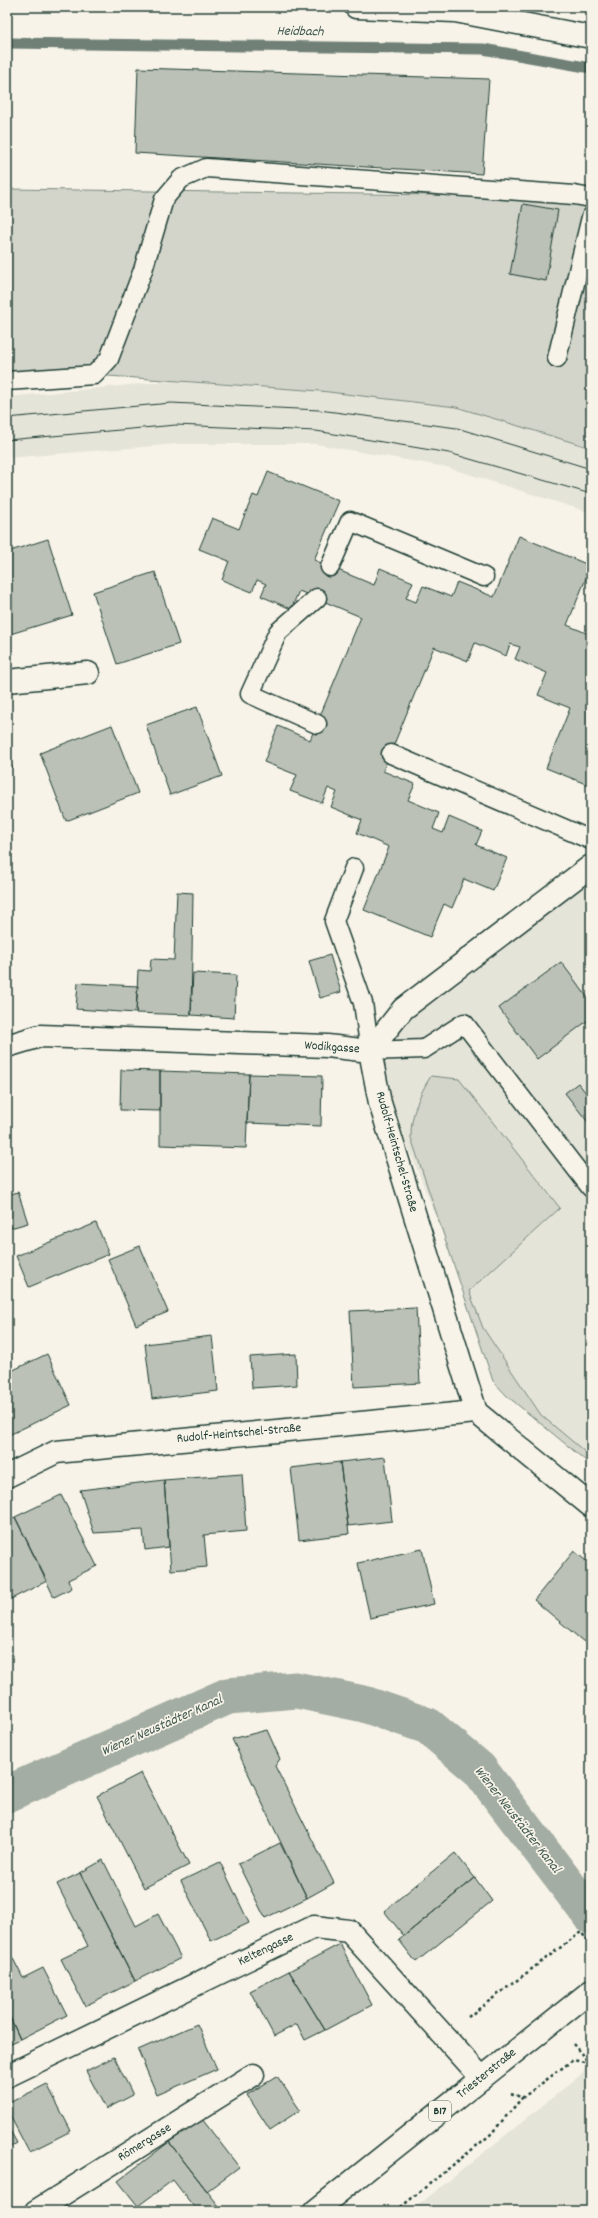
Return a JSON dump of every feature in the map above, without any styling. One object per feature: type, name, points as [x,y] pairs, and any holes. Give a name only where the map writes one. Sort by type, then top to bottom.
[{"type":"street","points":[[356,7],[455,9],[591,37]]},
{"type":"street","points":[[7,681],[88,673]]},
{"type":"street","name":"Wodikgasse","points":[[7,1046],[40,1036],[327,1046],[370,1051],[403,1009],[591,866]]},
{"type":"street","name":"Rudolf-Heintschel-Straße","points":[[7,1476],[56,1452],[476,1412],[380,1103],[370,1051]]},
{"type":"street","points":[[476,1412],[591,1506]]},
{"type":"street","name":"Keltengasse","points":[[7,2076],[314,1926],[349,1931],[482,2078]]},
{"type":"street","name":"Triesterstraße","points":[[314,2211],[591,1991]]},
{"type":"street","name":"Römergasse","points":[[36,2211],[254,2075]]},
{"type":"lane","points":[[7,382],[94,375],[109,359],[142,270],[164,199],[181,179],[206,168],[574,195],[591,198]]},
{"type":"lane","points":[[557,358],[591,216]]},
{"type":"lane","points":[[330,567],[350,521],[484,577]]},
{"type":"lane","points":[[317,598],[278,632],[250,694],[318,724]]},
{"type":"lane","points":[[390,754],[591,840]]},
{"type":"lane","points":[[354,868],[334,921],[363,1003],[370,1051],[424,1049],[464,1022],[591,1188]]},
{"type":"path","points":[[477,2010],[581,1932],[591,1945]]},
{"type":"path","points":[[396,2211],[490,2135],[522,2098],[573,2060],[589,2063]]},
{"type":"path","points":[[482,2078],[522,2098]]},
{"type":"shaded area","points":[[7,189],[584,197],[591,204],[591,448],[456,407],[320,391],[94,375],[7,378]]},
{"type":"shaded area","points":[[171,381],[320,391],[456,407],[591,448],[591,513],[446,467],[315,444],[178,444],[7,458],[7,397]]},
{"type":"shaded area","points":[[591,883],[591,1464],[507,1396],[370,1051],[403,1009]]},
{"type":"shaded area","points":[[431,1076],[459,1079],[560,1208],[469,1291],[483,1328],[541,1415],[591,1457],[591,1465],[507,1396],[493,1381],[411,1138],[412,1122],[416,1106]]},
{"type":"shaded area","points":[[591,2047],[591,2211],[411,2211],[583,2073]]},
{"type":"building","points":[[138,68],[489,79],[482,174],[135,153]]},
{"type":"building","points":[[523,204],[558,210],[546,281],[510,274]]},
{"type":"building","points":[[268,472],[339,501],[314,560],[374,585],[380,568],[413,582],[406,598],[416,602],[423,586],[451,597],[457,582],[494,597],[519,536],[591,566],[567,625],[591,635],[591,786],[546,768],[570,708],[538,695],[547,673],[515,659],[520,647],[510,644],[506,656],[475,643],[468,661],[434,647],[383,771],[415,784],[408,800],[439,813],[433,829],[443,833],[449,817],[482,831],[476,845],[507,858],[493,891],[464,879],[452,908],[444,904],[430,937],[364,910],[389,847],[357,833],[362,820],[331,807],[337,792],[328,788],[322,803],[290,791],[297,775],[264,762],[278,726],[310,740],[361,617],[299,591],[291,609],[261,596],[266,584],[257,580],[252,592],[222,580],[229,561],[199,549],[212,518],[239,529],[253,495],[258,497]]},
{"type":"building","points":[[48,539],[72,615],[7,635],[7,552]]},
{"type":"building","points":[[155,572],[179,644],[117,664],[93,592]]},
{"type":"building","points":[[197,707],[222,776],[170,795],[146,725]]},
{"type":"building","points":[[112,725],[138,793],[66,821],[40,753]]},
{"type":"building","points":[[7,752],[12,767],[7,769]]},
{"type":"building","points":[[177,892],[193,893],[191,1015],[136,1013],[138,970],[150,971],[151,959],[174,960]]},
{"type":"building","points":[[330,955],[341,992],[320,998],[309,961]]},
{"type":"building","points":[[561,962],[591,1002],[591,1018],[537,1059],[499,1008]]},
{"type":"building","points":[[193,973],[236,975],[234,1018],[191,1015]]},
{"type":"building","points":[[78,983],[138,986],[136,1013],[76,1009]]},
{"type":"building","points":[[121,1070],[160,1071],[160,1111],[120,1110]]},
{"type":"building","points":[[160,1071],[249,1074],[246,1148],[160,1145]]},
{"type":"building","points":[[249,1074],[322,1076],[321,1126],[247,1123]]},
{"type":"building","points":[[578,1083],[591,1099],[591,1126],[565,1093]]},
{"type":"building","points":[[18,1192],[28,1223],[7,1229],[7,1195]]},
{"type":"building","points":[[96,1223],[109,1254],[29,1287],[16,1256]]},
{"type":"building","points":[[140,1246],[168,1312],[136,1325],[108,1259]]},
{"type":"building","points":[[416,1308],[420,1383],[354,1387],[350,1311]]},
{"type":"building","points":[[212,1336],[218,1391],[152,1399],[145,1344]]},
{"type":"building","points":[[47,1354],[71,1405],[7,1436],[7,1373]]},
{"type":"building","points":[[296,1354],[297,1385],[252,1388],[250,1357]]},
{"type":"building","points":[[385,1457],[392,1521],[348,1526],[340,1462]]},
{"type":"building","points":[[340,1462],[349,1534],[299,1540],[291,1468]]},
{"type":"building","points":[[242,1474],[246,1531],[204,1535],[207,1567],[171,1570],[164,1480]]},
{"type":"building","points":[[164,1480],[169,1547],[145,1550],[143,1530],[94,1533],[80,1490]]},
{"type":"building","points":[[61,1495],[97,1566],[68,1580],[72,1588],[54,1597],[15,1517]]},
{"type":"building","points":[[15,1517],[47,1581],[7,1601],[7,1522]]},
{"type":"building","points":[[422,1549],[434,1604],[370,1618],[358,1563]]},
{"type":"building","points":[[574,1551],[591,1565],[591,1633],[584,1642],[534,1600]]},
{"type":"building","points":[[267,1730],[280,1759],[275,1766],[334,1883],[307,1898],[232,1739]]},
{"type":"building","points":[[141,1773],[189,1865],[144,1888],[97,1796]]},
{"type":"building","points":[[280,1843],[307,1898],[265,1918],[238,1864]]},
{"type":"building","points":[[455,1853],[475,1878],[404,1936],[384,1911]]},
{"type":"building","points":[[103,1860],[136,1926],[158,1914],[181,1958],[135,1981],[80,1873]]},
{"type":"building","points":[[220,1862],[249,1923],[211,1941],[181,1881]]},
{"type":"building","points":[[80,1873],[135,1981],[85,2006],[61,1959],[88,1946],[57,1884]]},
{"type":"building","points":[[475,1878],[492,1901],[416,1962],[399,1940]]},
{"type":"building","points":[[340,1944],[372,2005],[325,2030],[289,1971]]},
{"type":"building","points":[[7,1947],[23,1978],[43,1968],[67,2015],[20,2039],[7,2011]]},
{"type":"building","points":[[289,1971],[325,2030],[305,2040],[297,2024],[274,2036],[250,1991]]},
{"type":"building","points":[[7,2011],[20,2039],[7,2045]]},
{"type":"building","points":[[197,2024],[217,2069],[157,2095],[138,2050]]},
{"type":"building","points":[[114,2057],[133,2095],[106,2109],[86,2071]]},
{"type":"building","points":[[277,2076],[300,2110],[270,2130],[247,2095]]},
{"type":"building","points":[[47,2084],[71,2131],[29,2152],[7,2110],[7,2104]]},
{"type":"building","points":[[202,2119],[239,2167],[207,2191],[169,2142]]},
{"type":"building","points":[[7,2125],[17,2143],[7,2149]]},
{"type":"building","points":[[169,2142],[223,2211],[197,2211],[173,2180],[138,2206],[118,2181]]},
{"type":"waterway","name":"Heidbach","points":[[7,43],[483,49],[591,68]]},
{"type":"waterway","name":"Wiener Neustädter Kanal","points":[[7,1794],[228,1696],[296,1690],[364,1704],[428,1726],[479,1769],[591,1916]]},
{"type":"tram line","points":[[7,418],[171,403],[319,410],[457,428],[591,469]]},
{"type":"tram line","points":[[7,440],[176,425],[316,431],[449,453],[591,494]]}]
